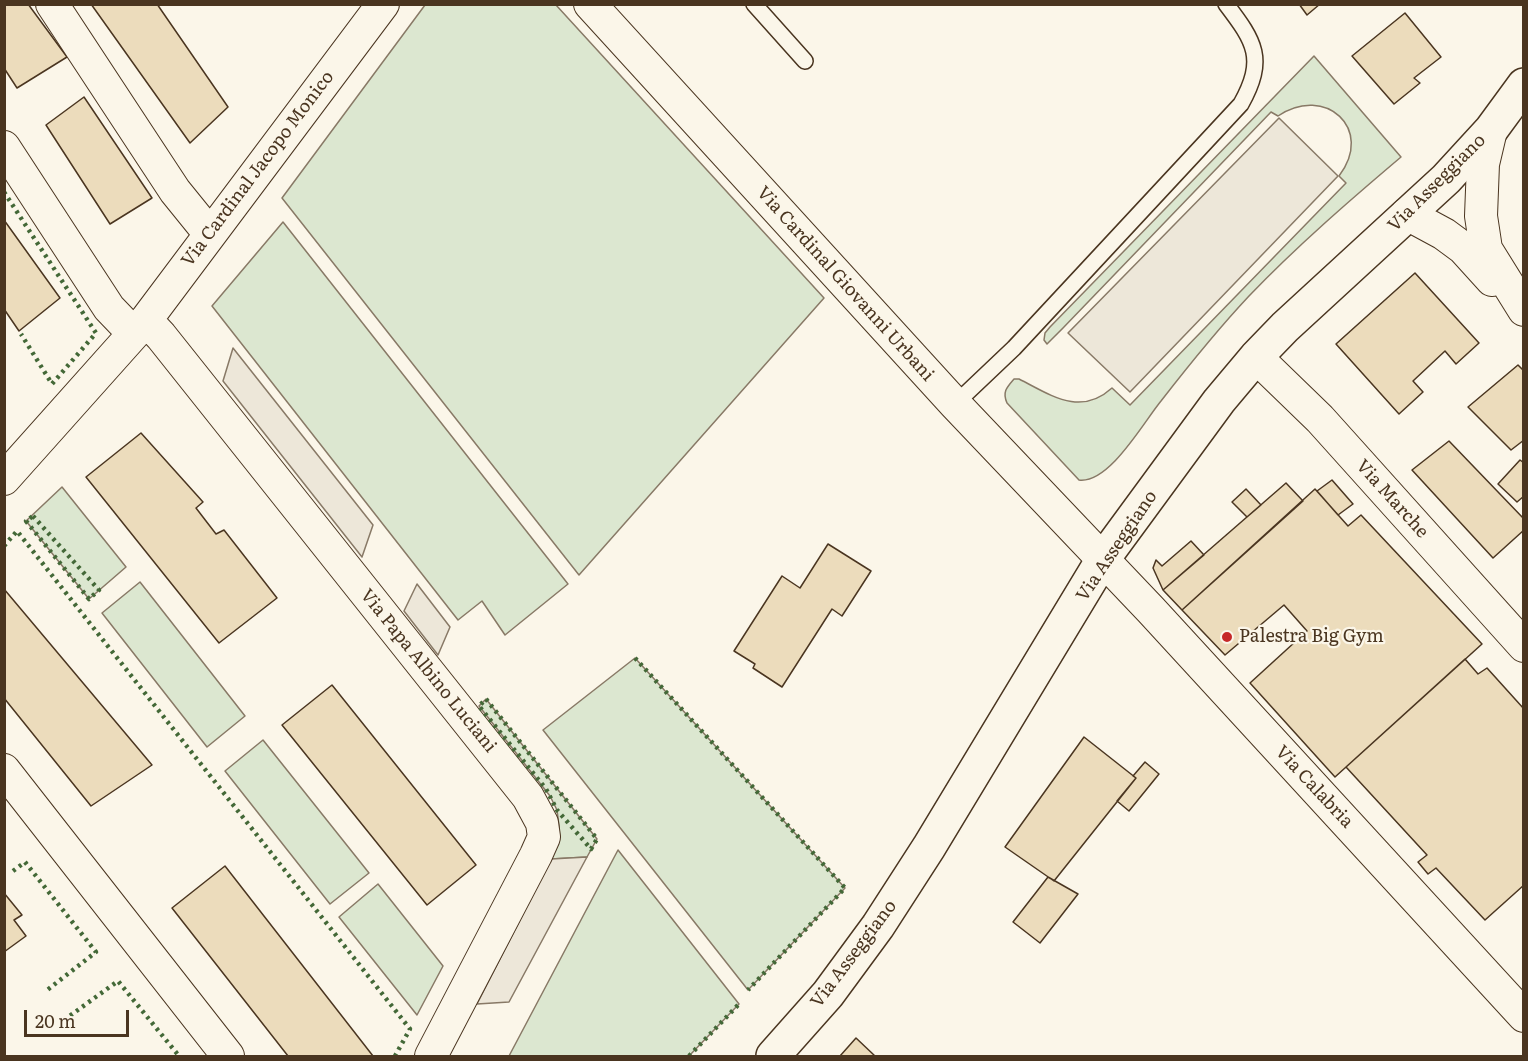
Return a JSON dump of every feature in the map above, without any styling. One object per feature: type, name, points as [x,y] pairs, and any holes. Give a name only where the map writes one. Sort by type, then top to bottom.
[{"type":"street","points":[[52,4],[175,191],[209,233]]},
{"type":"street","name":"Via Cardinal Jacopo Monico","points":[[4,479],[140,326],[383,4]]},
{"type":"street","name":"Via Cardinal Giovanni Urbani","points":[[590,4],[955,405],[1103,559]]},
{"type":"street","name":"Via Asseggiano","points":[[772,1056],[828,994],[878,926],[929,847],[1103,559],[1219,401],[1256,357],[1446,179],[1491,130],[1524,85]]},
{"type":"street","points":[[1491,130],[1483,164],[1481,216],[1486,249],[1524,311]]},
{"type":"street","points":[[4,147],[109,308],[140,326]]},
{"type":"street","points":[[1407,214],[1444,234],[1462,248],[1524,311]]},
{"type":"street","name":"Via Papa Albino Luciani","points":[[140,326],[161,336],[528,797],[542,823],[544,837],[536,855],[431,1056]]},
{"type":"street","name":"Via Marche","points":[[1256,357],[1320,419],[1524,645]]},
{"type":"street","name":"Via Calabria","points":[[1103,559],[1524,1016]]},
{"type":"street","points":[[4,770],[228,1056]]},
{"type":"lane","points":[[754,4],[804,61]]},
{"type":"lane","points":[[955,405],[1014,348],[1241,104],[1251,87],[1256,54],[1249,37],[1226,4]]},
{"type":"green space","points":[[425,5],[556,5],[824,298],[579,575],[282,198]]},
{"type":"green space","points":[[1314,56],[1401,157],[1324,224],[1249,296],[1193,361],[1113,463],[1090,479],[1079,480],[1007,403],[1005,393],[1007,387],[1014,379],[1019,379],[1054,397],[1077,402],[1100,397],[1112,388],[1130,405],[1346,183],[1339,176],[1349,159],[1351,142],[1348,128],[1340,116],[1312,105],[1296,107],[1278,116],[1271,112],[1047,344],[1044,340],[1045,333],[1050,327]]},
{"type":"green space","points":[[283,222],[568,584],[505,635],[482,601],[458,620],[212,306]]},
{"type":"green space","points":[[62,487],[126,567],[89,599],[26,521]]},
{"type":"green space","points":[[140,582],[245,716],[207,747],[102,613]]},
{"type":"green space","points":[[635,658],[845,888],[748,990],[543,730]]},
{"type":"green space","points":[[486,699],[597,839],[587,857],[551,859],[559,835],[557,810],[550,796],[479,706]]},
{"type":"green space","points":[[263,740],[369,873],[330,904],[225,771]]},
{"type":"green space","points":[[618,850],[739,1004],[689,1056],[509,1056]]},
{"type":"green space","points":[[378,884],[443,966],[417,1015],[339,917]]},
{"type":"shaded area","points":[[1279,118],[1338,176],[1130,392],[1068,333]]},
{"type":"shaded area","points":[[233,348],[373,525],[362,557],[223,381]]},
{"type":"shaded area","points":[[417,584],[450,627],[438,655],[404,611]]},
{"type":"shaded area","points":[[587,857],[509,1002],[477,1004],[551,859]]},
{"type":"building","points":[[4,4],[28,4],[67,57],[17,88],[4,68]]},
{"type":"building","points":[[91,4],[157,4],[228,107],[190,143]]},
{"type":"building","points":[[1299,4],[1320,4],[1307,15]]},
{"type":"building","points":[[1405,13],[1441,57],[1414,78],[1420,83],[1394,104],[1352,56]]},
{"type":"building","points":[[84,97],[152,198],[110,224],[46,125]]},
{"type":"building","points":[[4,220],[60,298],[19,331],[4,309]]},
{"type":"building","points":[[1415,273],[1479,343],[1456,364],[1445,351],[1413,381],[1423,392],[1399,414],[1336,344]]},
{"type":"building","points":[[1518,365],[1524,371],[1524,440],[1511,450],[1468,407]]},
{"type":"building","points":[[141,433],[203,502],[196,508],[216,534],[224,530],[277,598],[219,643],[86,477]]},
{"type":"building","points":[[1449,441],[1524,519],[1524,530],[1493,558],[1412,470]]},
{"type":"building","points":[[1520,460],[1524,463],[1524,496],[1517,502],[1498,484]]},
{"type":"building","points":[[1332,480],[1353,504],[1338,515],[1317,491]]},
{"type":"building","points":[[1286,483],[1303,501],[1182,610],[1163,590]]},
{"type":"building","points":[[1246,489],[1261,505],[1247,517],[1232,502]]},
{"type":"building","points":[[1315,489],[1348,526],[1361,515],[1482,644],[1335,777],[1250,683],[1307,631],[1284,605],[1225,655],[1182,610]]},
{"type":"building","points":[[1191,541],[1204,555],[1163,590],[1153,568],[1156,560],[1162,566]]},
{"type":"building","points":[[828,544],[871,571],[842,616],[832,609],[782,687],[753,668],[755,664],[734,651],[782,576],[800,588]]},
{"type":"building","points":[[4,589],[152,765],[91,806],[4,698]]},
{"type":"building","points":[[1465,659],[1478,674],[1487,668],[1524,709],[1524,885],[1485,920],[1436,868],[1428,874],[1418,862],[1427,855],[1346,767]]},
{"type":"building","points":[[332,685],[476,865],[427,905],[282,725]]},
{"type":"building","points":[[1084,737],[1136,778],[1054,881],[1005,847]]},
{"type":"building","points":[[1145,762],[1159,774],[1129,811],[1117,801],[1136,778],[1133,776]]},
{"type":"building","points":[[225,866],[373,1056],[288,1056],[172,908]]},
{"type":"building","points":[[1048,877],[1078,894],[1040,943],[1013,922]]},
{"type":"building","points":[[4,893],[22,915],[14,920],[26,936],[4,952]]},
{"type":"building","points":[[856,1038],[875,1056],[840,1056]]},
{"type":"hedge","points":[[4,192],[96,333],[52,384],[21,334]]},
{"type":"hedge","points":[[33,516],[99,590],[89,599],[26,521],[33,516]]},
{"type":"hedge","points":[[4,546],[17,531],[410,1029],[395,1056]]},
{"type":"hedge","points":[[635,658],[845,888],[748,990]]},
{"type":"hedge","points":[[486,699],[597,839],[591,849],[557,810],[546,789],[479,706],[486,699]]},
{"type":"hedge","points":[[13,871],[25,862],[96,952],[46,991]]},
{"type":"hedge","points":[[64,1020],[118,981],[179,1056]]},
{"type":"hedge","points":[[689,1056],[739,1004]]},
{"type":"place","name":"Palestra Big Gym","points":[[1227,637]]}]
